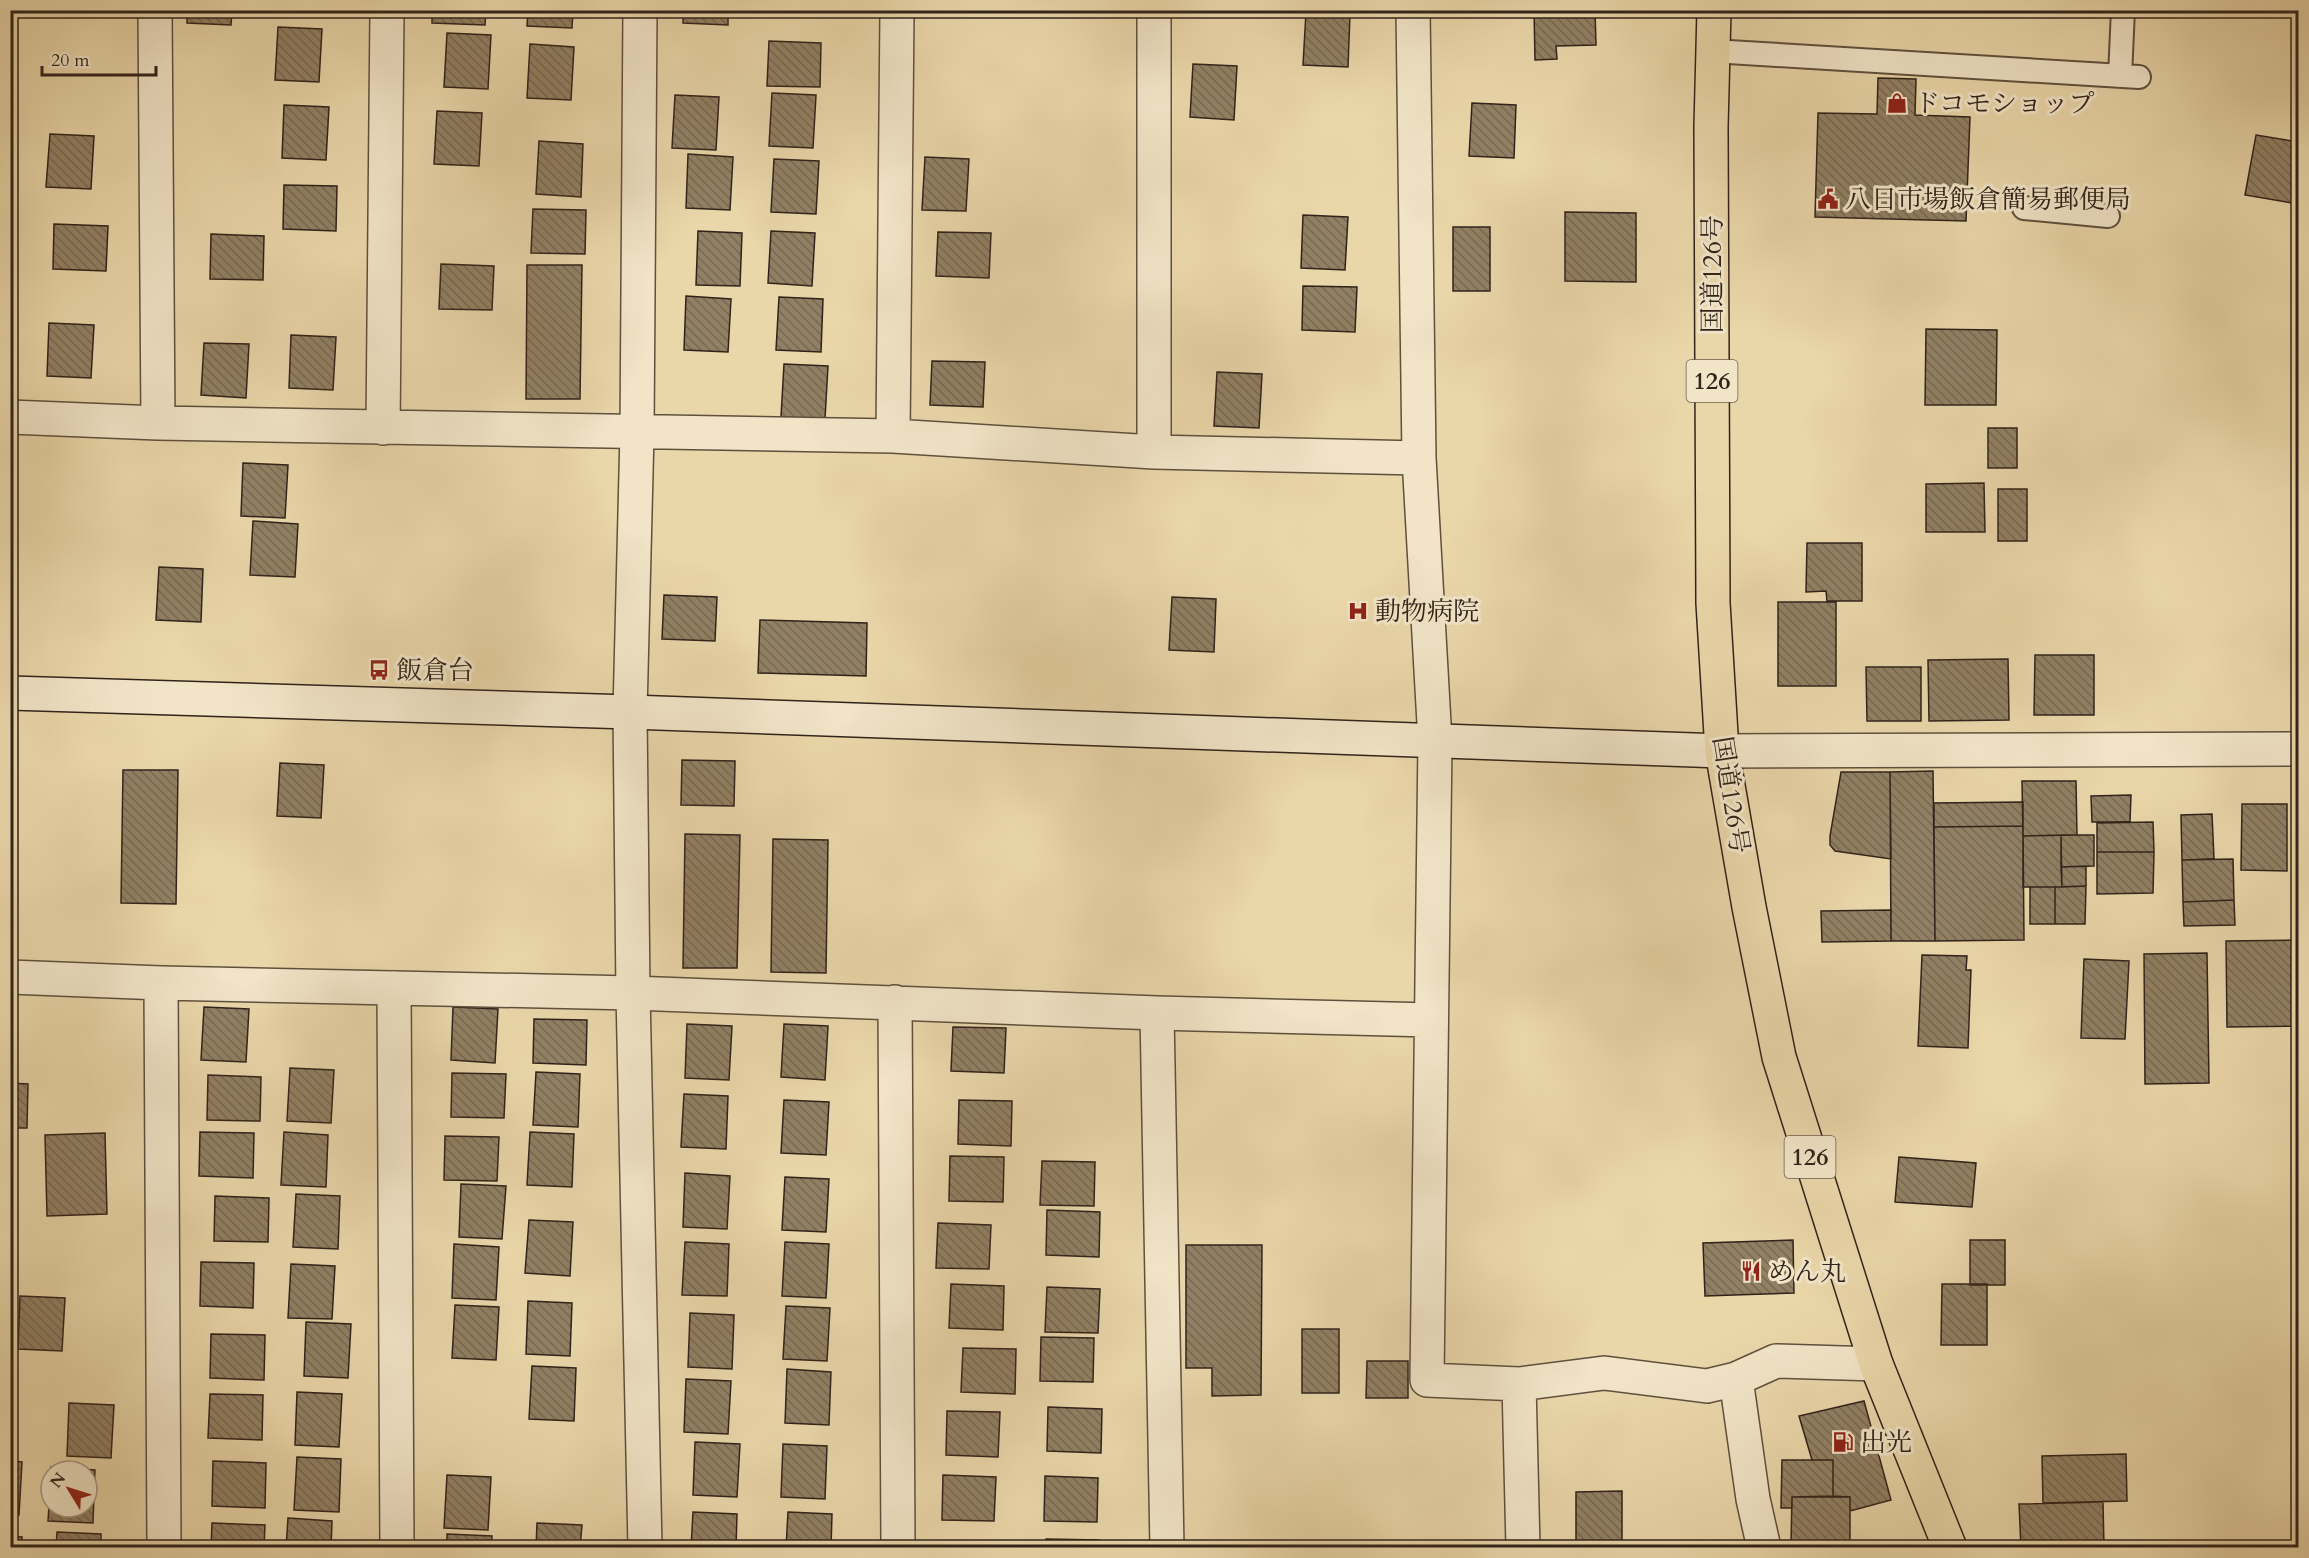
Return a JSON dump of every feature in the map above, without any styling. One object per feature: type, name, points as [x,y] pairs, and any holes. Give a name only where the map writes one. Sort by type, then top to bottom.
[{"type":"highway","name":"国道126号","points":[[1714,10],[1712,51],[1713,603],[1722,751],[1749,907],[1779,1057],[1876,1365],[1950,1548]]},
{"type":"street","points":[[155,10],[158,423]]},
{"type":"street","points":[[383,428],[387,10]]},
{"type":"street","points":[[640,10],[637,433],[630,712],[633,993],[645,1548]]},
{"type":"street","points":[[893,436],[897,10]]},
{"type":"street","points":[[1154,10],[1154,452]]},
{"type":"street","points":[[1413,10],[1419,458],[1435,741],[1426,1380],[1519,1384],[1604,1373],[1707,1386],[1736,1379],[1776,1361],[1876,1365]]},
{"type":"street","points":[[10,417],[383,428],[893,436],[1154,452],[1419,458]]},
{"type":"street","points":[[10,693],[630,712],[1722,751],[2298,749]]},
{"type":"street","points":[[10,977],[161,983],[633,993],[1157,1013],[1431,1020]]},
{"type":"street","points":[[161,983],[164,1548]]},
{"type":"street","points":[[394,988],[397,1548]]},
{"type":"street","points":[[895,1002],[898,1548]]},
{"type":"street","points":[[1157,1013],[1167,1548]]},
{"type":"street","points":[[1736,1379],[1753,1499],[1764,1548]]},
{"type":"street","points":[[1519,1384],[1523,1548]]},
{"type":"lane","points":[[1712,51],[2130,76],[2123,10]]},
{"type":"lane","points":[[2024,208],[2108,216]]},
{"type":"building","points":[[187,10],[232,10],[231,25],[187,23]]},
{"type":"building","points":[[432,10],[486,10],[485,25],[432,23]]},
{"type":"building","points":[[528,10],[573,10],[572,28],[527,26]]},
{"type":"building","points":[[683,10],[728,10],[728,25],[683,23]]},
{"type":"building","points":[[771,10],[824,10],[824,17],[771,15]]},
{"type":"building","points":[[1031,10],[1076,10],[1075,14],[1031,12]]},
{"type":"building","points":[[1534,10],[1595,10],[1596,45],[1556,46],[1557,59],[1535,60]]},
{"type":"building","points":[[1306,12],[1350,14],[1348,67],[1303,65]]},
{"type":"building","points":[[278,27],[322,29],[319,82],[275,80]]},
{"type":"building","points":[[447,33],[491,35],[488,89],[444,87]]},
{"type":"building","points":[[769,41],[821,43],[820,87],[767,86]]},
{"type":"building","points":[[530,44],[574,47],[571,100],[527,98]]},
{"type":"building","points":[[1193,64],[1237,66],[1234,120],[1190,117]]},
{"type":"building","points":[[1878,78],[1916,79],[1915,115],[1970,117],[1966,221],[1815,217],[1818,113],[1877,114]]},
{"type":"building","points":[[772,93],[816,95],[813,148],[769,146]]},
{"type":"building","points":[[675,95],[719,97],[716,150],[672,148]]},
{"type":"building","points":[[1472,103],[1516,105],[1514,158],[1469,156]]},
{"type":"building","points":[[284,105],[329,107],[326,160],[282,158]]},
{"type":"building","points":[[437,111],[482,113],[479,166],[434,164]]},
{"type":"building","points":[[50,134],[94,136],[91,189],[46,187]]},
{"type":"building","points":[[2256,135],[2298,142],[2298,204],[2245,195]]},
{"type":"building","points":[[539,141],[583,144],[581,197],[536,194]]},
{"type":"building","points":[[688,154],[733,157],[730,210],[686,208]]},
{"type":"building","points":[[925,157],[969,159],[966,211],[922,210]]},
{"type":"building","points":[[774,159],[819,161],[816,214],[771,212]]},
{"type":"building","points":[[284,185],[337,186],[336,231],[283,229]]},
{"type":"building","points":[[533,209],[586,210],[585,254],[531,253]]},
{"type":"building","points":[[1565,212],[1636,213],[1636,282],[1565,281]]},
{"type":"building","points":[[1303,215],[1348,217],[1345,270],[1301,268]]},
{"type":"building","points":[[54,224],[108,226],[106,271],[53,269]]},
{"type":"building","points":[[1453,227],[1490,227],[1490,291],[1453,291]]},
{"type":"building","points":[[698,231],[742,233],[740,286],[696,285]]},
{"type":"building","points":[[771,231],[815,233],[812,286],[768,283]]},
{"type":"building","points":[[938,232],[991,233],[989,278],[936,276]]},
{"type":"building","points":[[211,234],[264,236],[263,280],[210,279]]},
{"type":"building","points":[[441,264],[494,266],[492,310],[439,309]]},
{"type":"building","points":[[527,265],[582,265],[580,399],[526,399]]},
{"type":"building","points":[[1303,286],[1357,287],[1355,332],[1302,330]]},
{"type":"building","points":[[686,296],[731,299],[728,352],[684,350]]},
{"type":"building","points":[[779,297],[823,299],[821,352],[776,350]]},
{"type":"building","points":[[49,323],[94,325],[91,378],[47,376]]},
{"type":"building","points":[[1926,329],[1997,330],[1996,405],[1925,405]]},
{"type":"building","points":[[291,335],[336,337],[333,390],[289,388]]},
{"type":"building","points":[[204,343],[249,344],[246,398],[201,395]]},
{"type":"building","points":[[932,361],[985,362],[983,407],[930,405]]},
{"type":"building","points":[[784,364],[828,366],[825,419],[781,417]]},
{"type":"building","points":[[1217,372],[1262,374],[1259,428],[1214,426]]},
{"type":"building","points":[[1988,428],[2017,428],[2017,468],[1988,468]]},
{"type":"building","points":[[243,463],[288,465],[285,518],[241,516]]},
{"type":"building","points":[[1984,483],[1985,532],[1926,532],[1926,484]]},
{"type":"building","points":[[1998,489],[2027,489],[2027,541],[1998,541]]},
{"type":"building","points":[[253,521],[298,524],[295,577],[250,575]]},
{"type":"building","points":[[1807,543],[1862,543],[1862,601],[1827,601],[1826,591],[1806,592]]},
{"type":"building","points":[[159,567],[203,569],[201,622],[156,620]]},
{"type":"building","points":[[664,595],[717,597],[715,641],[662,639]]},
{"type":"building","points":[[1172,597],[1216,599],[1214,652],[1169,650]]},
{"type":"building","points":[[1778,602],[1836,602],[1836,686],[1778,686]]},
{"type":"building","points":[[760,620],[867,623],[866,676],[758,673]]},
{"type":"building","points":[[2035,655],[2094,655],[2094,715],[2034,715]]},
{"type":"building","points":[[2008,659],[2009,720],[1929,721],[1928,660]]},
{"type":"building","points":[[1866,667],[1921,667],[1921,721],[1867,721]]},
{"type":"building","points":[[682,760],[735,761],[734,806],[681,805]]},
{"type":"building","points":[[280,763],[324,765],[321,818],[277,816]]},
{"type":"building","points":[[123,770],[178,770],[176,904],[121,903]]},
{"type":"building","points":[[1933,771],[1935,941],[1891,941],[1890,772]]},
{"type":"building","points":[[1841,772],[1890,772],[1891,859],[1835,851],[1830,845]]},
{"type":"building","points":[[2022,781],[2076,781],[2077,835],[2023,836]]},
{"type":"building","points":[[2131,795],[2130,822],[2092,822],[2091,796]]},
{"type":"building","points":[[2023,802],[2023,826],[1934,827],[1934,803]]},
{"type":"building","points":[[2242,804],[2287,804],[2287,871],[2241,870]]},
{"type":"building","points":[[2212,814],[2214,859],[2182,860],[2181,815]]},
{"type":"building","points":[[2153,822],[2154,852],[2097,852],[2097,823]]},
{"type":"building","points":[[2023,826],[2024,940],[1935,941],[1934,827]]},
{"type":"building","points":[[685,834],[740,835],[737,968],[683,968]]},
{"type":"building","points":[[2061,835],[2094,835],[2094,866],[2061,867]]},
{"type":"building","points":[[2061,835],[2062,887],[2023,887],[2023,836]]},
{"type":"building","points":[[773,839],[828,840],[826,973],[771,972]]},
{"type":"building","points":[[2097,852],[2154,852],[2153,893],[2097,894]]},
{"type":"building","points":[[2233,859],[2234,900],[2183,902],[2182,860]]},
{"type":"building","points":[[2086,866],[2086,886],[2062,887],[2061,867]]},
{"type":"building","points":[[2086,886],[2085,924],[2055,924],[2055,887]]},
{"type":"building","points":[[2030,887],[2055,887],[2055,924],[2030,924]]},
{"type":"building","points":[[2234,900],[2235,925],[2184,926],[2183,902]]},
{"type":"building","points":[[1891,910],[1891,941],[1822,942],[1821,911]]},
{"type":"building","points":[[2298,940],[2298,1026],[2227,1027],[2226,941]]},
{"type":"building","points":[[2207,953],[2209,1083],[2145,1084],[2144,954]]},
{"type":"building","points":[[1922,955],[1967,956],[1966,970],[1971,970],[1968,1048],[1918,1046]]},
{"type":"building","points":[[2084,959],[2129,961],[2125,1039],[2081,1038]]},
{"type":"building","points":[[204,1007],[249,1009],[246,1062],[201,1060]]},
{"type":"building","points":[[453,1007],[498,1009],[495,1063],[451,1060]]},
{"type":"building","points":[[534,1019],[587,1020],[586,1065],[533,1063]]},
{"type":"building","points":[[687,1024],[732,1026],[729,1080],[685,1078]]},
{"type":"building","points":[[784,1024],[828,1026],[825,1080],[781,1077]]},
{"type":"building","points":[[953,1027],[1006,1028],[1004,1073],[951,1071]]},
{"type":"building","points":[[290,1068],[334,1070],[331,1123],[287,1121]]},
{"type":"building","points":[[536,1072],[580,1074],[578,1127],[533,1125]]},
{"type":"building","points":[[452,1073],[506,1074],[504,1118],[451,1117]]},
{"type":"building","points":[[208,1075],[261,1077],[260,1121],[207,1120]]},
{"type":"building","points":[[10,1083],[28,1084],[27,1128],[10,1128]]},
{"type":"building","points":[[684,1094],[728,1096],[726,1149],[681,1147]]},
{"type":"building","points":[[784,1100],[829,1102],[826,1155],[781,1153]]},
{"type":"building","points":[[959,1100],[1012,1101],[1011,1146],[958,1144]]},
{"type":"building","points":[[200,1132],[254,1133],[253,1178],[199,1176]]},
{"type":"building","points":[[284,1132],[328,1135],[326,1187],[281,1185]]},
{"type":"building","points":[[530,1132],[574,1134],[572,1187],[527,1185]]},
{"type":"building","points":[[105,1133],[107,1214],[47,1216],[45,1135]]},
{"type":"building","points":[[445,1136],[499,1137],[497,1181],[444,1180]]},
{"type":"building","points":[[950,1156],[1004,1157],[1003,1202],[949,1201]]},
{"type":"building","points":[[1899,1157],[1976,1163],[1972,1207],[1895,1202]]},
{"type":"building","points":[[1042,1161],[1095,1162],[1094,1206],[1040,1205]]},
{"type":"building","points":[[685,1173],[730,1176],[727,1229],[683,1227]]},
{"type":"building","points":[[785,1177],[829,1179],[826,1232],[782,1230]]},
{"type":"building","points":[[461,1184],[506,1186],[502,1239],[459,1237]]},
{"type":"building","points":[[296,1194],[340,1196],[338,1249],[293,1247]]},
{"type":"building","points":[[215,1196],[269,1198],[268,1242],[214,1241]]},
{"type":"building","points":[[1047,1210],[1100,1212],[1099,1257],[1046,1255]]},
{"type":"building","points":[[529,1220],[573,1222],[570,1276],[525,1273]]},
{"type":"building","points":[[938,1223],[991,1225],[989,1269],[936,1268]]},
{"type":"building","points":[[1793,1240],[1794,1293],[1705,1296],[1703,1243]]},
{"type":"building","points":[[1970,1240],[2005,1240],[2005,1285],[1970,1285]]},
{"type":"building","points":[[685,1242],[729,1244],[727,1296],[682,1295]]},
{"type":"building","points":[[785,1242],[829,1244],[826,1298],[782,1296]]},
{"type":"building","points":[[454,1244],[499,1247],[496,1300],[452,1298]]},
{"type":"building","points":[[1186,1245],[1262,1245],[1261,1395],[1212,1396],[1212,1368],[1186,1368]]},
{"type":"building","points":[[201,1262],[254,1263],[253,1308],[200,1306]]},
{"type":"building","points":[[291,1264],[335,1266],[332,1319],[288,1318]]},
{"type":"building","points":[[951,1284],[1004,1286],[1003,1330],[949,1328]]},
{"type":"building","points":[[1942,1284],[1987,1284],[1987,1345],[1941,1345]]},
{"type":"building","points":[[1047,1287],[1100,1289],[1098,1333],[1045,1332]]},
{"type":"building","points":[[20,1296],[65,1298],[62,1351],[18,1349]]},
{"type":"building","points":[[528,1301],[572,1303],[570,1356],[526,1354]]},
{"type":"building","points":[[455,1305],[499,1307],[496,1360],[452,1358]]},
{"type":"building","points":[[786,1306],[830,1308],[827,1361],[783,1359]]},
{"type":"building","points":[[690,1313],[734,1315],[732,1369],[688,1367]]},
{"type":"building","points":[[306,1322],[351,1324],[348,1378],[304,1376]]},
{"type":"building","points":[[1302,1329],[1339,1329],[1339,1393],[1302,1393]]},
{"type":"building","points":[[211,1334],[265,1335],[264,1380],[210,1378]]},
{"type":"building","points":[[1041,1337],[1094,1338],[1093,1382],[1040,1381]]},
{"type":"building","points":[[963,1348],[1016,1349],[1015,1394],[961,1392]]},
{"type":"building","points":[[1367,1361],[1408,1361],[1408,1398],[1366,1398]]},
{"type":"building","points":[[532,1366],[576,1368],[574,1421],[529,1419]]},
{"type":"building","points":[[787,1369],[831,1372],[829,1425],[785,1423]]},
{"type":"building","points":[[686,1379],[731,1381],[728,1434],[684,1432]]},
{"type":"building","points":[[297,1392],[342,1394],[339,1447],[295,1445]]},
{"type":"building","points":[[210,1394],[263,1395],[262,1440],[208,1438]]},
{"type":"building","points":[[1864,1401],[1891,1500],[1850,1511],[1850,1497],[1833,1496],[1833,1460],[1812,1460],[1799,1416]]},
{"type":"building","points":[[69,1403],[114,1405],[111,1458],[67,1456]]},
{"type":"building","points":[[1048,1407],[1102,1409],[1101,1453],[1047,1451]]},
{"type":"building","points":[[947,1411],[1000,1412],[998,1457],[946,1455]]},
{"type":"building","points":[[695,1442],[740,1444],[737,1497],[693,1495]]},
{"type":"building","points":[[783,1444],[827,1446],[825,1499],[781,1497]]},
{"type":"building","points":[[2126,1454],[2127,1501],[2043,1503],[2042,1456]]},
{"type":"building","points":[[297,1457],[341,1459],[339,1512],[294,1510]]},
{"type":"building","points":[[1782,1460],[1833,1460],[1833,1496],[1792,1497],[1792,1508],[1781,1508]]},
{"type":"building","points":[[10,1461],[22,1462],[19,1515],[10,1514]]},
{"type":"building","points":[[213,1461],[266,1463],[265,1508],[212,1506]]},
{"type":"building","points":[[447,1475],[491,1477],[488,1530],[444,1528]]},
{"type":"building","points":[[943,1475],[996,1477],[994,1521],[942,1520]]},
{"type":"building","points":[[1045,1476],[1098,1478],[1097,1522],[1044,1521]]},
{"type":"building","points":[[1622,1491],[1622,1548],[1576,1548],[1576,1492]]},
{"type":"building","points":[[1792,1497],[1850,1497],[1850,1543],[1791,1543]]},
{"type":"building","points":[[2103,1502],[2104,1548],[2021,1548],[2019,1504]]},
{"type":"building","points":[[693,1512],[737,1514],[736,1548],[691,1548]]},
{"type":"building","points":[[788,1512],[832,1514],[831,1548],[786,1548]]},
{"type":"building","points":[[288,1518],[332,1521],[331,1548],[286,1548]]},
{"type":"building","points":[[48,1519],[93,1519],[93,1523],[48,1521]]},
{"type":"building","points":[[212,1523],[265,1525],[264,1548],[211,1548]]},
{"type":"building","points":[[537,1523],[582,1525],[580,1548],[536,1548]]},
{"type":"building","points":[[57,1532],[101,1534],[101,1548],[56,1548]]},
{"type":"building","points":[[447,1534],[492,1536],[491,1548],[447,1548]]},
{"type":"building","points":[[10,1536],[22,1537],[22,1548],[10,1548]]},
{"type":"building","points":[[1046,1539],[1099,1540],[1098,1548],[1045,1548]]},
{"type":"building","points":[[956,1542],[1010,1544],[1010,1548],[956,1548]]},
{"type":"place","name":"ドコモショップ","points":[[1897,103]]},
{"type":"place","name":"八日市場飯倉簡易郵便局","points":[[1828,199]]},
{"type":"place","name":"動物病院","points":[[1358,611]]},
{"type":"place","name":"飯倉台","points":[[379,670]]},
{"type":"place","name":"めん丸","points":[[1751,1271]]},
{"type":"place","name":"出光","points":[[1843,1442]]}]
